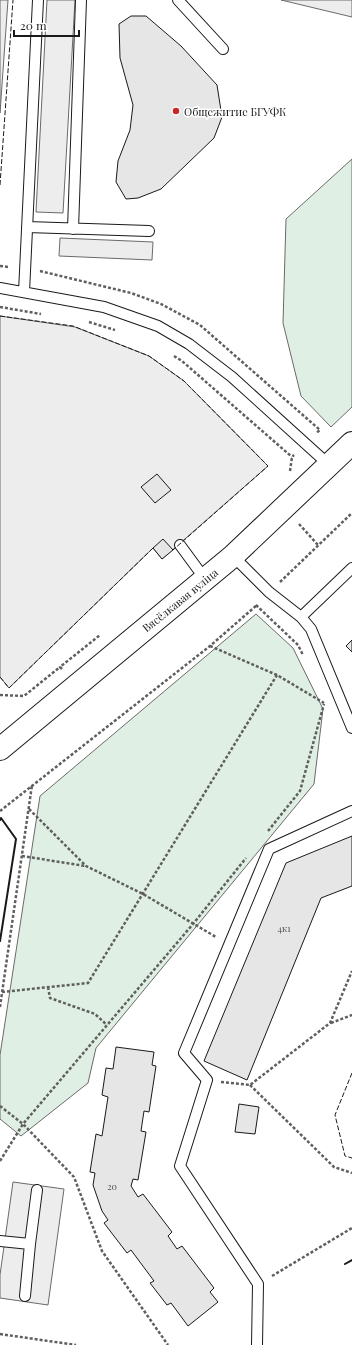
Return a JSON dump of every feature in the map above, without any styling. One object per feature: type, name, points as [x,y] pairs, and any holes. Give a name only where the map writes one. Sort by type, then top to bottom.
[{"type":"street","name":"Вясёлкавая вуліца","points":[[0,749],[233,556],[328,464],[352,443]]},
{"type":"lane","points":[[24,292],[38,0]]},
{"type":"lane","points":[[73,228],[81,0]]},
{"type":"lane","points":[[178,0],[223,49]]},
{"type":"lane","points":[[27,227],[149,231]]},
{"type":"lane","points":[[0,288],[104,307],[158,326],[189,344],[232,377],[306,442],[328,464]]},
{"type":"lane","points":[[180,545],[205,579]]},
{"type":"lane","points":[[233,556],[269,592],[301,617],[311,629],[352,728]]},
{"type":"lane","points":[[301,617],[352,568]]},
{"type":"lane","points":[[257,1345],[258,1284],[180,1166],[207,1080],[184,1053],[269,849],[352,811]]},
{"type":"lane","points":[[25,1296],[37,1190]]},
{"type":"lane","points":[[0,1241],[30,1244]]},
{"type":"path","points":[[0,266],[44,271],[131,293],[161,304],[200,325],[320,430],[292,457],[288,478]]},
{"type":"path","points":[[0,307],[42,314]]},
{"type":"path","points":[[84,321],[117,330]]},
{"type":"path","points":[[170,354],[182,361],[292,457]]},
{"type":"path","points":[[0,811],[210,646],[256,605],[352,513]]},
{"type":"path","points":[[256,605],[298,645],[304,658]]},
{"type":"path","points":[[0,695],[24,696],[102,633]]},
{"type":"path","points":[[210,646],[277,675],[324,704],[347,716]]},
{"type":"path","points":[[60,667],[76,686]]},
{"type":"path","points":[[2,992],[88,983],[277,675]]},
{"type":"path","points":[[266,833],[300,791],[324,704],[321,697]]},
{"type":"path","points":[[0,1007],[32,785]]},
{"type":"path","points":[[29,809],[86,866]]},
{"type":"path","points":[[22,856],[86,866],[143,894],[229,945]]},
{"type":"path","points":[[0,1162],[23,1124],[193,924],[247,857]]},
{"type":"path","points":[[330,1023],[352,971]]},
{"type":"path","points":[[48,987],[50,998],[95,1014],[107,1026]]},
{"type":"path","points":[[250,1085],[330,1023],[352,1015]]},
{"type":"path","points":[[207,1080],[250,1085],[334,1167],[352,1174]]},
{"type":"path","points":[[0,1106],[23,1124],[74,1177],[102,1251],[168,1345]]},
{"type":"path","points":[[258,1284],[352,1228]]},
{"type":"path","points":[[0,1334],[76,1345]]},
{"type":"green space","points":[[352,159],[352,407],[331,427],[301,396],[283,323],[286,219]]},
{"type":"green space","points":[[256,614],[293,648],[323,709],[314,784],[96,1048],[88,1083],[21,1136],[0,1119],[0,1055],[40,796]]},
{"type":"shaded area","points":[[0,0],[8,0],[0,113]]},
{"type":"shaded area","points":[[47,0],[75,0],[63,213],[36,212]]},
{"type":"shaded area","points":[[281,0],[352,0],[352,17]]},
{"type":"shaded area","points":[[60,238],[153,242],[152,260],[59,256]]},
{"type":"shaded area","points":[[0,316],[75,327],[149,356],[184,381],[268,466],[162,559],[153,548],[9,688],[0,677]]},
{"type":"shaded area","points":[[13,1182],[64,1189],[48,1305],[0,1298],[0,1275]]},
{"type":"building","name":"Общежитие БГУФК","points":[[131,16],[146,16],[181,46],[217,85],[222,117],[214,138],[161,189],[138,198],[126,199],[116,182],[118,161],[130,130],[133,105],[120,58],[119,24]]},
{"type":"building","points":[[157,474],[171,490],[155,503],[141,487]]},
{"type":"building","points":[[163,539],[173,550],[162,559],[153,548]]},
{"type":"building","points":[[352,640],[352,652],[346,646]]},
{"type":"building","points":[[352,836],[352,886],[321,898],[247,1080],[204,1061],[286,863]]},
{"type":"building","points":[[116,1047],[154,1052],[152,1065],[156,1066],[149,1112],[144,1111],[141,1131],[146,1132],[138,1180],[133,1179],[131,1186],[138,1197],[143,1194],[172,1232],[168,1236],[177,1249],[182,1246],[214,1288],[210,1292],[218,1302],[188,1326],[171,1303],[167,1305],[150,1283],[154,1281],[131,1250],[127,1253],[104,1223],[108,1220],[102,1211],[93,1185],[95,1173],[90,1172],[96,1134],[102,1136],[108,1097],[102,1095],[106,1068],[113,1069]]},
{"type":"building","points":[[239,1104],[259,1107],[255,1134],[235,1132]]},
{"type":"fence","points":[[0,185],[13,0]]},
{"type":"fence","points":[[0,316],[73,326],[149,356],[184,381],[268,466],[173,550]]},
{"type":"fence","points":[[0,677],[9,688],[153,548]]},
{"type":"fence","points":[[352,1073],[335,1115],[345,1156],[352,1158]]},
{"type":"wall","points":[[0,820],[1,818],[16,839],[0,941]]},
{"type":"wall","points":[[345,1264],[352,1260]]},
{"type":"place","name":"Общежитие БГУФК","points":[[176,111]]}]
